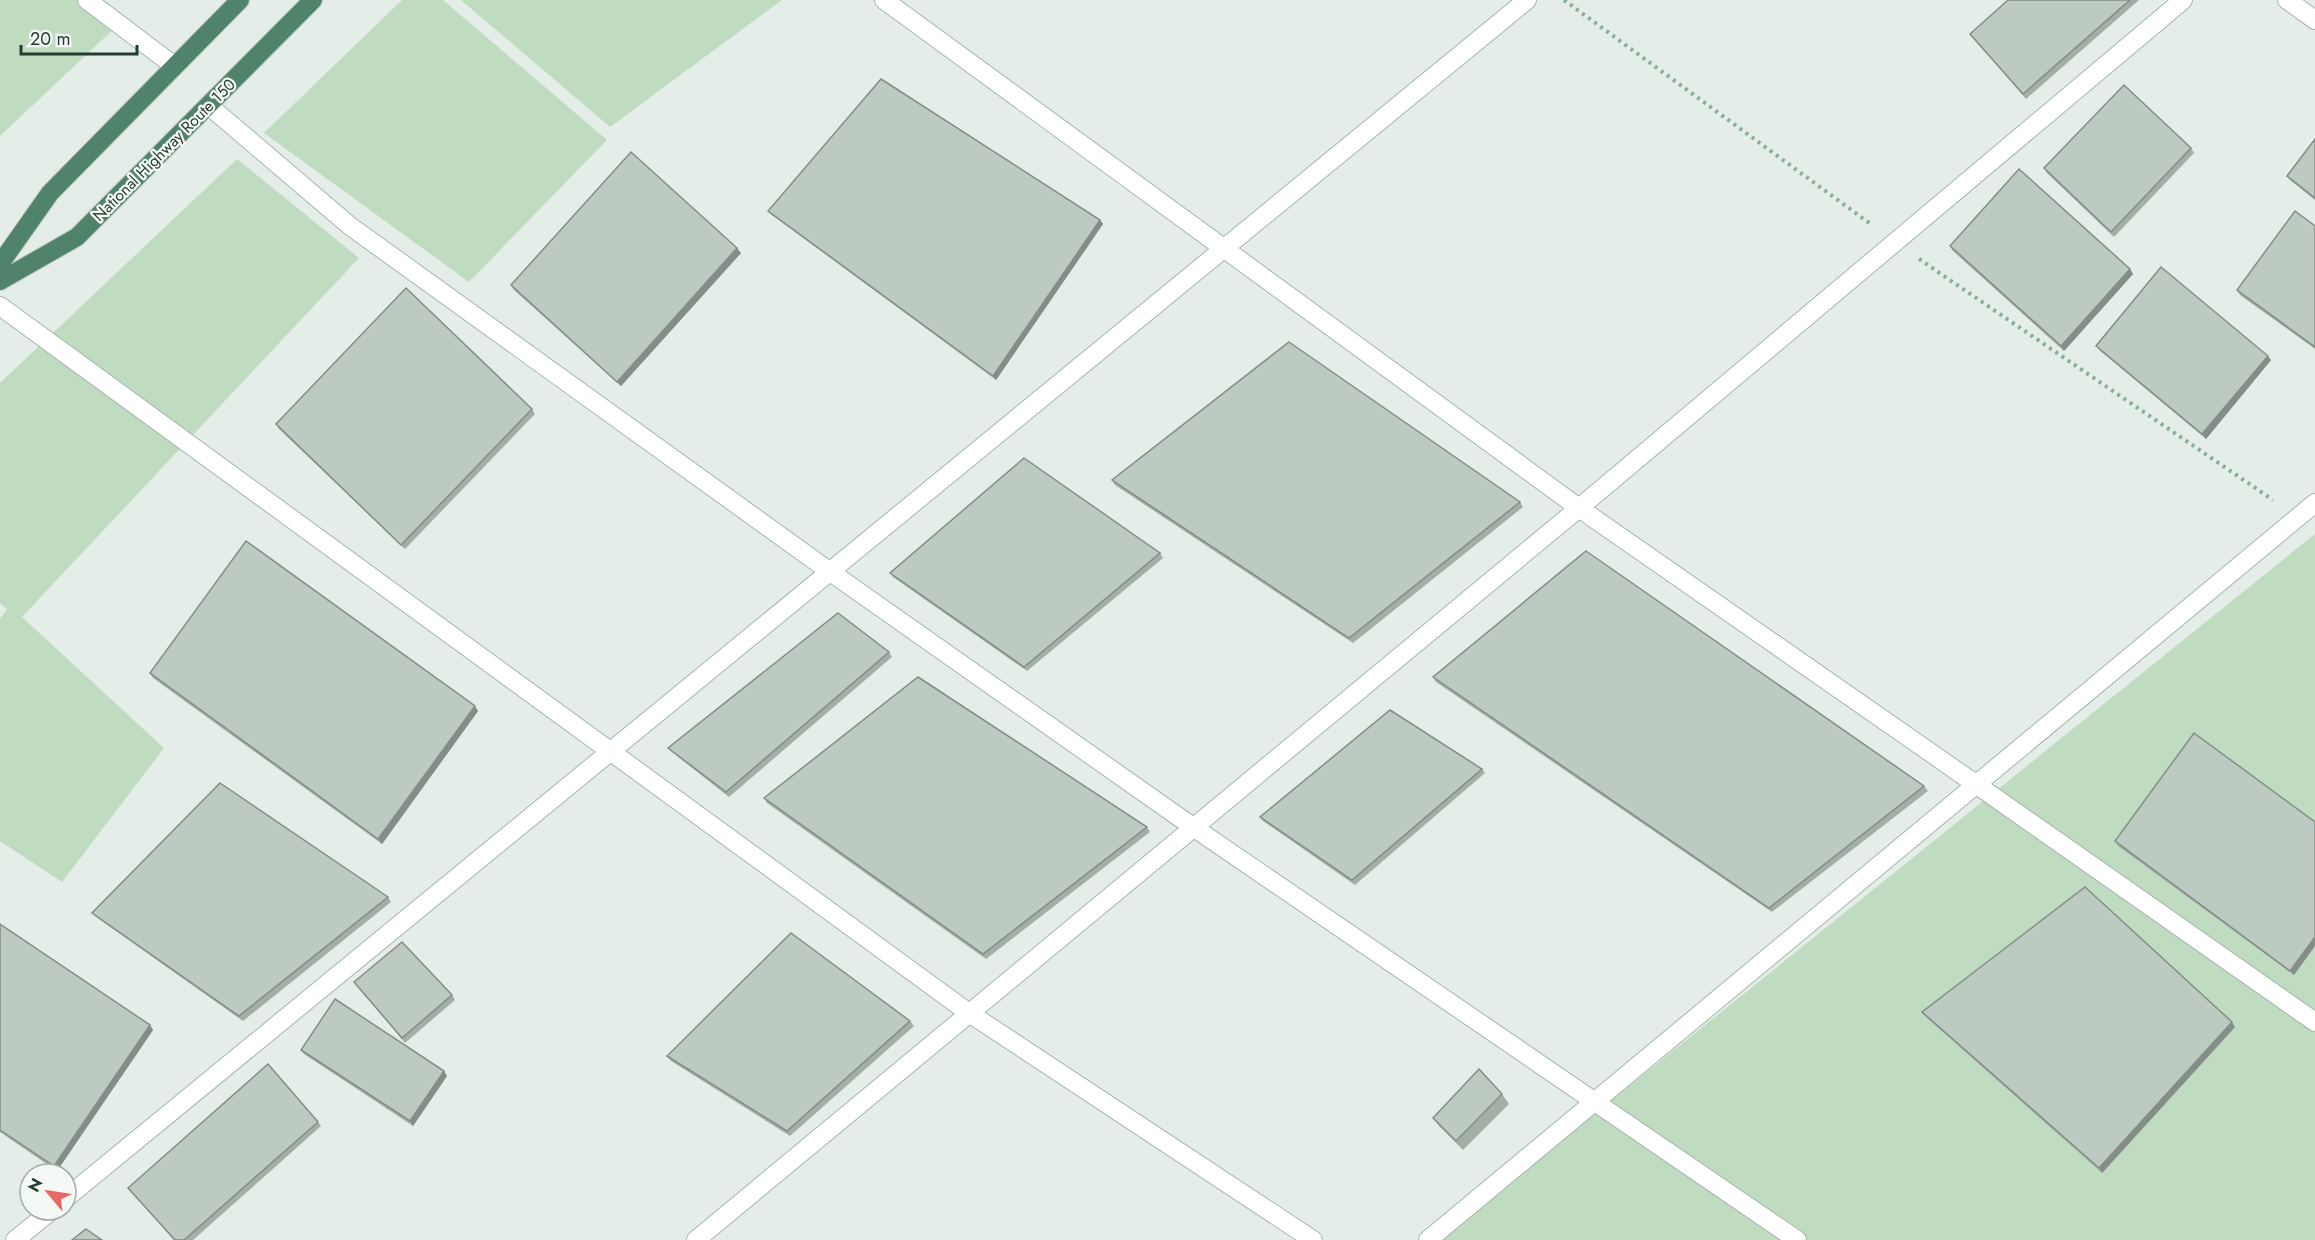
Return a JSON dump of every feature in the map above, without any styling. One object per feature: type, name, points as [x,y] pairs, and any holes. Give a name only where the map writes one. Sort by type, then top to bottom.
[{"type":"highway","points":[[0,264],[50,194],[173,65],[240,0]]},
{"type":"highway","name":"National Highway Route 150","points":[[0,281],[77,237],[313,0]]},
{"type":"street","points":[[87,0],[173,65]]},
{"type":"street","points":[[884,0],[1579,508],[2315,1022]]},
{"type":"street","points":[[78,1188],[1527,0]]},
{"type":"street","points":[[696,1240],[1579,508],[2183,0]]},
{"type":"street","points":[[2287,0],[2315,20]]},
{"type":"street","points":[[208,105],[350,226],[829,571],[1193,828],[1797,1240]]},
{"type":"street","points":[[0,306],[608,752],[969,1013],[1313,1240]]},
{"type":"street","points":[[1428,1240],[2315,503]]},
{"type":"street","points":[[15,1240],[37,1222]]},
{"type":"path","points":[[1564,0],[1895,242],[2298,517]]},
{"type":"green space","points":[[0,0],[85,0],[119,24],[0,136]]},
{"type":"green space","points":[[402,0],[443,0],[607,140],[469,282],[264,133]]},
{"type":"green space","points":[[461,0],[782,0],[610,127]]},
{"type":"green space","points":[[237,159],[359,258],[22,617],[164,748],[62,882],[0,841],[0,619],[7,609],[0,603],[0,383]]},
{"type":"green space","points":[[2315,534],[2315,1240],[1438,1240]]},
{"type":"building","points":[[2008,0],[2130,0],[2023,94],[1970,34]]},
{"type":"building","points":[[881,79],[1100,220],[993,376],[768,211]]},
{"type":"building","points":[[2124,85],[2191,148],[2111,232],[2044,168]]},
{"type":"building","points":[[2315,139],[2315,198],[2287,176]]},
{"type":"building","points":[[631,152],[737,248],[617,382],[511,285]]},
{"type":"building","points":[[2019,169],[2130,269],[2061,346],[1950,246]]},
{"type":"building","points":[[2295,211],[2315,226],[2315,347],[2237,290]]},
{"type":"building","points":[[2161,267],[2268,356],[2202,434],[2096,346]]},
{"type":"building","points":[[406,288],[532,409],[401,545],[276,424]]},
{"type":"building","points":[[1289,342],[1520,502],[1349,638],[1112,480]]},
{"type":"building","points":[[1024,458],[1160,553],[1024,667],[890,573]]},
{"type":"building","points":[[246,541],[475,706],[378,839],[150,673]]},
{"type":"building","points":[[1586,551],[1924,786],[1769,908],[1433,677]]},
{"type":"building","points":[[838,613],[889,652],[726,792],[668,748]]},
{"type":"building","points":[[918,677],[1147,827],[983,954],[764,798]]},
{"type":"building","points":[[1390,710],[1482,769],[1352,880],[1260,817]]},
{"type":"building","points":[[2194,733],[2315,822],[2315,937],[2290,971],[2115,841]]},
{"type":"building","points":[[220,783],[388,897],[239,1016],[92,913]]},
{"type":"building","points":[[2085,887],[2232,1022],[2099,1168],[1922,1012]]},
{"type":"building","points":[[0,924],[150,1025],[57,1162],[48,1162],[0,1130]]},
{"type":"building","points":[[791,933],[910,1021],[787,1131],[667,1056]]},
{"type":"building","points":[[402,942],[452,995],[402,1038],[354,982]]},
{"type":"building","points":[[335,999],[444,1071],[410,1121],[301,1050]]},
{"type":"building","points":[[268,1064],[318,1122],[184,1240],[175,1240],[128,1188]]},
{"type":"building","points":[[1479,1069],[1502,1094],[1456,1141],[1433,1118]]},
{"type":"building","points":[[86,1229],[102,1240],[72,1240]]}]
